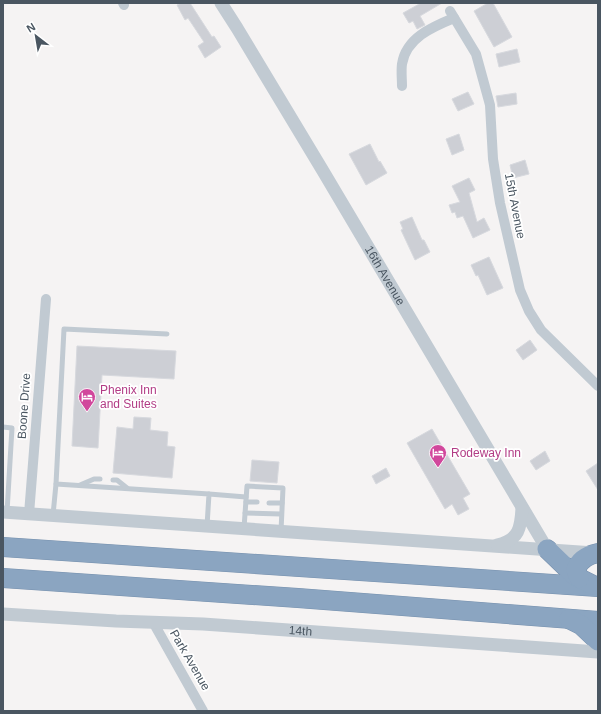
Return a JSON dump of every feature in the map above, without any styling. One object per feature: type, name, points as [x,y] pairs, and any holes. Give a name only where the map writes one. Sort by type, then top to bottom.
[{"type":"highway","points":[[3,546],[597,587]]},
{"type":"highway","points":[[547,549],[578,578],[597,587]]},
{"type":"highway","points":[[528,582],[543,577],[548,573],[547,549]]},
{"type":"highway","points":[[578,578],[576,570],[580,562],[589,555],[598,553]]},
{"type":"highway","points":[[3,578],[290,597],[598,621]]},
{"type":"highway","points":[[568,619],[581,625],[598,641]]},
{"type":"street","name":"16th Avenue","points":[[221,3],[327,178],[547,549]]},
{"type":"street","name":"15th Avenue","points":[[402,86],[402,64],[405,54],[411,45],[427,30],[452,14],[476,54],[490,105],[493,159],[500,203],[523,297],[529,311],[542,330],[598,386]]},
{"type":"street","name":"Boone Drive","points":[[29,514],[46,299]]},
{"type":"street","points":[[493,546],[509,541],[517,534],[521,525],[522,508]]},
{"type":"street","points":[[5,512],[598,553]]},
{"type":"street","name":"14th","points":[[3,614],[219,625],[598,652]]},
{"type":"street","name":"Park Avenue","points":[[153,622],[203,711]]},
{"type":"lane","points":[[53,516],[64,329],[166,334]]},
{"type":"lane","points":[[3,427],[12,428],[6,479],[5,512]]},
{"type":"lane","points":[[80,485],[94,478],[100,479]]},
{"type":"lane","points":[[113,480],[117,480],[127,488]]},
{"type":"lane","points":[[56,484],[209,494],[257,502]]},
{"type":"lane","points":[[244,529],[247,486],[283,488],[281,531]]},
{"type":"lane","points":[[207,526],[209,494]]},
{"type":"lane","points":[[269,503],[282,503]]},
{"type":"lane","points":[[245,513],[281,514]]},
{"type":"building","points":[[181,3],[190,3],[212,37],[214,36],[221,47],[205,58],[198,46],[204,42],[188,18],[185,20],[177,5]]},
{"type":"building","points":[[421,3],[442,3],[420,16],[425,25],[417,29],[413,21],[409,23],[403,13]]},
{"type":"building","points":[[488,3],[493,3],[512,37],[494,47],[474,11]]},
{"type":"building","points":[[517,49],[520,62],[499,67],[496,54]]},
{"type":"building","points":[[468,92],[474,104],[458,111],[452,99]]},
{"type":"building","points":[[516,93],[517,104],[498,107],[496,96]]},
{"type":"building","points":[[459,134],[464,150],[452,155],[446,139]]},
{"type":"building","points":[[370,144],[379,162],[380,161],[387,173],[366,185],[349,154]]},
{"type":"building","points":[[525,160],[529,174],[513,178],[510,165]]},
{"type":"building","points":[[469,178],[475,190],[469,193],[477,222],[484,218],[490,230],[473,238],[463,216],[457,218],[455,212],[452,213],[449,205],[460,202],[452,186]]},
{"type":"building","points":[[412,217],[422,240],[424,240],[430,252],[415,260],[401,230],[403,229],[400,222]]},
{"type":"building","points":[[489,257],[503,288],[487,295],[478,275],[476,276],[471,265]]},
{"type":"building","points":[[530,340],[537,350],[523,360],[516,350]]},
{"type":"building","name":"Phenix Inn and Suites","points":[[77,346],[176,351],[174,379],[102,375],[98,448],[72,446]]},
{"type":"building","points":[[134,417],[151,418],[150,430],[168,432],[167,446],[175,447],[172,478],[113,473],[117,427],[133,429]]},
{"type":"building","name":"Rodeway Inn","points":[[432,429],[470,494],[463,498],[469,509],[458,515],[452,504],[445,509],[407,443]]},
{"type":"building","points":[[545,451],[550,461],[536,470],[530,461]]},
{"type":"building","points":[[252,460],[279,462],[277,483],[250,481]]},
{"type":"building","points":[[598,463],[598,490],[586,471]]},
{"type":"building","points":[[386,468],[390,476],[376,484],[372,476]]},
{"type":"place","name":"Phenix Inn and Suites","points":[[87,412]]},
{"type":"place","name":"Rodeway Inn","points":[[438,468]]}]
